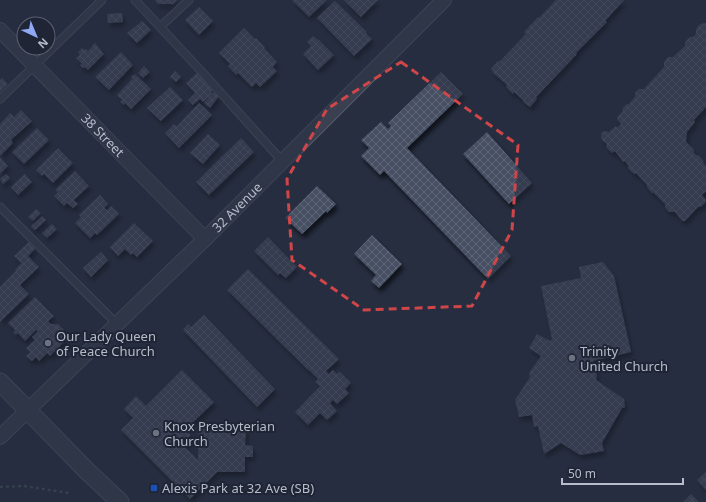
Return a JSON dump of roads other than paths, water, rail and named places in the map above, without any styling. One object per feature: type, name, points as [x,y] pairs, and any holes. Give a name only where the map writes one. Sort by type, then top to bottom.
[{"type":"street","name":"32 Avenue","points":[[0,437],[205,239],[444,0]]},
{"type":"street","name":"38 Street","points":[[0,30],[205,239]]},
{"type":"street","points":[[0,382],[27,411],[120,502]]},
{"type":"lane","points":[[0,99],[102,0]]},
{"type":"lane","points":[[135,0],[283,162]]},
{"type":"lane","points":[[160,27],[189,0]]},
{"type":"lane","points":[[0,207],[117,324]]},
{"type":"place","name":"Our Lady Queen of Peace Church","points":[[48,343]]},
{"type":"place","name":"Trinity United Church","points":[[572,358]]},
{"type":"place","name":"Knox Presbyterian Church","points":[[156,433]]},
{"type":"place","name":"Alexis Park at 32 Ave (SB)","points":[[154,488]]}]
